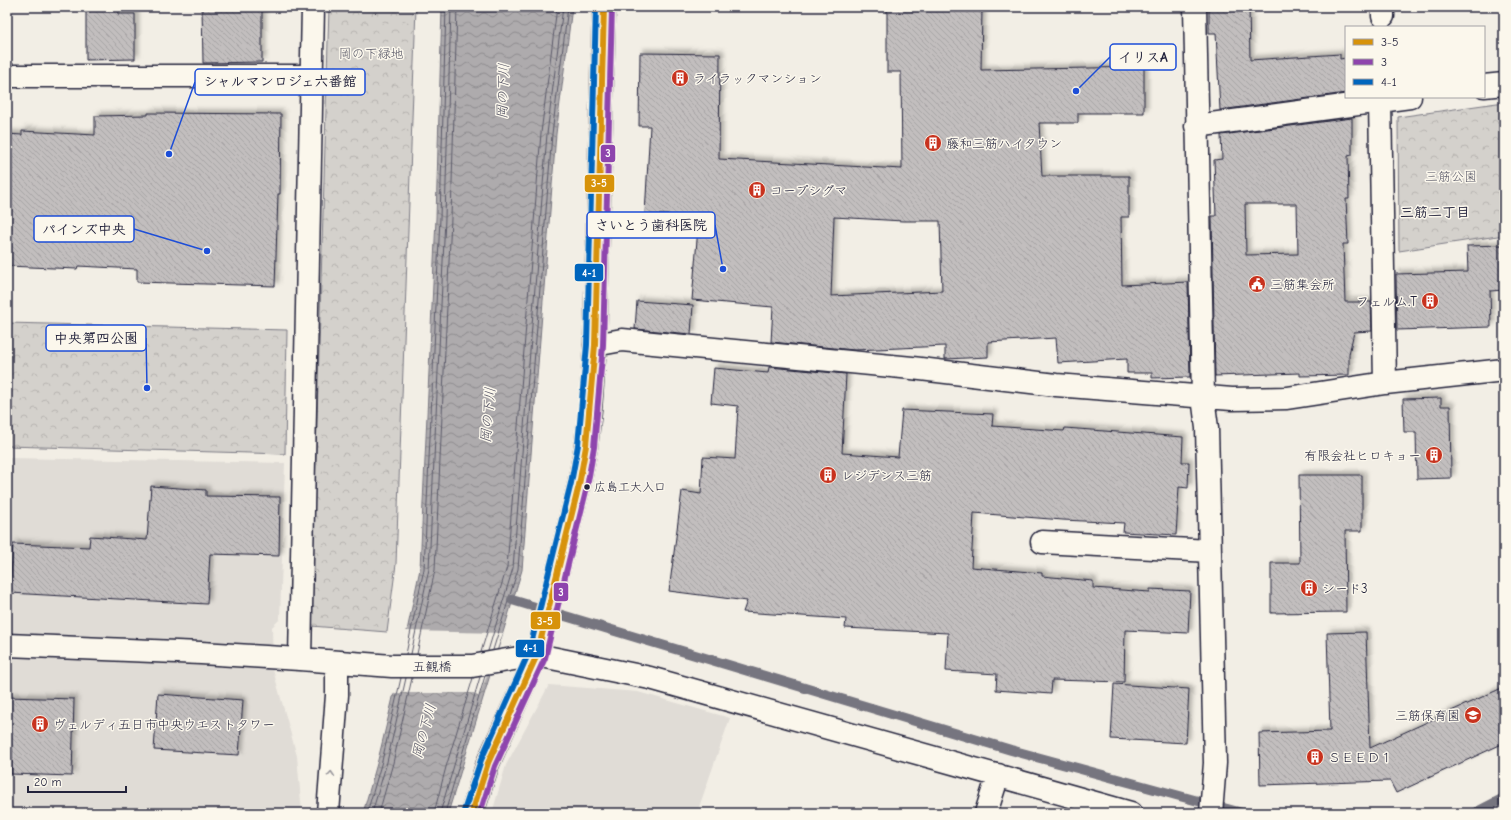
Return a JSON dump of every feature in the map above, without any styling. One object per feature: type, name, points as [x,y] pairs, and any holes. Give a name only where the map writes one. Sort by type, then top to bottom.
[{"type":"street","points":[[300,659],[313,7]]},
{"type":"street","points":[[472,813],[488,763],[537,655],[579,485],[590,410],[595,345],[604,7]]},
{"type":"street","points":[[1195,7],[1196,126],[1203,397],[1207,428],[1215,763],[1211,813]]},
{"type":"street","points":[[7,76],[311,76]]},
{"type":"street","points":[[1485,86],[1504,84]]},
{"type":"street","points":[[1196,126],[1402,98]]},
{"type":"street","points":[[1380,101],[1385,383]]},
{"type":"street","points":[[595,345],[622,340],[912,368],[1056,385],[1232,399],[1287,398],[1385,383],[1504,370]]},
{"type":"street","points":[[1042,542],[1210,551]]},
{"type":"street","name":"五観橋","points":[[7,645],[193,653],[392,666],[472,666],[537,655]]},
{"type":"street","points":[[537,655],[650,678],[998,775],[1078,806],[1131,813]]},
{"type":"street","points":[[328,813],[337,695],[337,662]]},
{"type":"street","points":[[986,813],[998,775]]},
{"type":"shaded area","points":[[7,458],[285,463],[280,619],[272,627],[273,670],[297,756],[302,813],[7,813]]},
{"type":"shaded area","points":[[549,685],[638,692],[730,718],[697,813],[492,813],[506,765]]},
{"type":"green space","name":"岡の下緑地","points":[[329,7],[416,7],[396,564],[387,632],[311,626]]},
{"type":"green space","name":"三筋公園","points":[[1504,102],[1504,235],[1399,251],[1398,117]]},
{"type":"green space","points":[[7,323],[287,330],[285,454],[7,446]]},
{"type":"water","name":"岡の下川","points":[[442,7],[572,7],[556,134],[522,570],[448,813],[363,813],[392,702],[420,569],[436,218]]},
{"type":"pier","points":[[405,631],[503,633],[479,697],[474,693],[396,693],[391,696]]},
{"type":"building","points":[[86,7],[118,7],[118,14],[135,14],[135,59],[86,60]]},
{"type":"building","points":[[202,7],[262,7],[262,62],[203,63]]},
{"type":"building","points":[[887,7],[982,7],[981,70],[1144,67],[1144,113],[1078,113],[1078,123],[1039,123],[1042,176],[1129,176],[1129,217],[1121,217],[1122,285],[1188,282],[1190,377],[1152,378],[1152,373],[1127,373],[1127,359],[1058,363],[1056,338],[988,342],[988,357],[945,359],[945,346],[854,350],[771,342],[773,307],[692,300],[699,216],[645,214],[650,126],[639,126],[640,53],[720,54],[719,159],[902,169],[901,72],[887,72]],"holes":[[[834,217],[903,221],[940,221],[942,291],[831,296]]]},
{"type":"building","points":[[1209,7],[1249,7],[1250,60],[1340,54],[1340,59],[1345,58],[1345,93],[1220,110],[1216,33],[1209,33]]},
{"type":"building","points":[[148,113],[281,114],[280,194],[278,194],[275,286],[137,282],[137,269],[78,266],[77,269],[7,266],[7,134],[22,135],[22,131],[95,135],[95,116],[148,115]]},
{"type":"building","points":[[1352,118],[1352,155],[1348,156],[1349,199],[1346,199],[1348,244],[1343,244],[1345,302],[1371,302],[1372,331],[1354,332],[1349,354],[1349,375],[1300,376],[1300,373],[1215,376],[1212,216],[1216,216],[1214,160],[1222,159],[1221,135]],"holes":[[[1245,204],[1297,204],[1298,254],[1246,255]]]},
{"type":"building","points":[[1504,245],[1504,290],[1490,291],[1491,327],[1397,330],[1396,274],[1468,272],[1467,246]]},
{"type":"building","points":[[637,301],[693,305],[691,334],[635,329]]},
{"type":"building","points":[[769,367],[846,374],[842,453],[898,457],[902,410],[993,414],[992,426],[1064,431],[1065,428],[1183,437],[1182,462],[1189,462],[1188,488],[1179,487],[1176,535],[1123,532],[1124,523],[974,513],[971,567],[1042,573],[1042,576],[1093,581],[1093,588],[1150,592],[1150,589],[1190,591],[1188,633],[1125,630],[1124,682],[1052,680],[1051,694],[996,690],[997,674],[946,671],[948,633],[845,628],[846,619],[743,612],[747,601],[669,591],[682,491],[701,494],[703,457],[735,459],[738,406],[711,403],[714,368],[768,373]]},
{"type":"building","name":"有限会社ヒロキョー","points":[[1441,398],[1441,406],[1450,406],[1451,478],[1417,479],[1416,432],[1404,432],[1403,399]]},
{"type":"building","points":[[1299,475],[1362,475],[1362,531],[1345,531],[1346,612],[1271,613],[1271,563],[1300,563]]},
{"type":"building","points":[[151,486],[206,490],[206,496],[280,497],[279,556],[210,554],[207,604],[10,593],[13,544],[89,547],[90,536],[147,540]]},
{"type":"building","points":[[1366,632],[1370,748],[1504,687],[1504,743],[1396,793],[1390,781],[1260,785],[1259,733],[1330,731],[1327,633]]},
{"type":"building","points":[[1114,684],[1189,689],[1186,743],[1111,739]]},
{"type":"building","points":[[158,694],[243,700],[239,755],[154,750]]},
{"type":"building","name":"ヴェルディ五日市中央ウエストタワー","points":[[7,697],[74,699],[72,776],[11,774],[12,749],[7,749]]},
{"type":"waterway","points":[[512,600],[1011,750],[1242,813]]},
{"type":"waterway","points":[[1475,813],[1504,798]]},
{"type":"transit line","name":"4-1","points":[[464,811],[481,760],[529,652],[571,483],[578,445],[587,345],[596,7]]},
{"type":"transit line","name":"3-5","points":[[472,813],[488,763],[537,655],[579,485],[586,446],[595,345],[604,7]]},
{"type":"transit line","name":"3","points":[[480,813],[495,766],[545,658],[587,487],[594,447],[603,345],[612,7]]},
{"type":"place","name":"ライラックマンション","points":[[680,78]]},
{"type":"place","name":"イリスA","points":[[1076,91]]},
{"type":"place","name":"藤和三筋ハイタウン","points":[[933,143]]},
{"type":"place","name":"シャルマンロジェ六番館","points":[[169,154]]},
{"type":"place","name":"コープシグマ","points":[[757,190]]},
{"type":"place","name":"パインズ中央","points":[[207,251]]},
{"type":"place","name":"さいとう歯科医院","points":[[723,269]]},
{"type":"place","name":"三筋集会所","points":[[1257,284]]},
{"type":"place","name":"フェルム.T","points":[[1430,301]]},
{"type":"place","name":"中央第四公園","points":[[147,388]]},
{"type":"place","name":"有限会社ヒロキョー","points":[[1434,455]]},
{"type":"place","name":"レジデンス三筋","points":[[828,475]]},
{"type":"place","name":"広島工大入口","points":[[587,487]]},
{"type":"place","name":"シード3","points":[[1309,588]]},
{"type":"place","name":"三筋保育園","points":[[1473,715]]},
{"type":"place","name":"ヴェルディ五日市中央ウエストタワー","points":[[40,724]]},
{"type":"place","name":"ＳＥＥＤ１","points":[[1315,757]]},
{"type":"district","name":"三筋二丁目","points":[[1435,212]]}]
